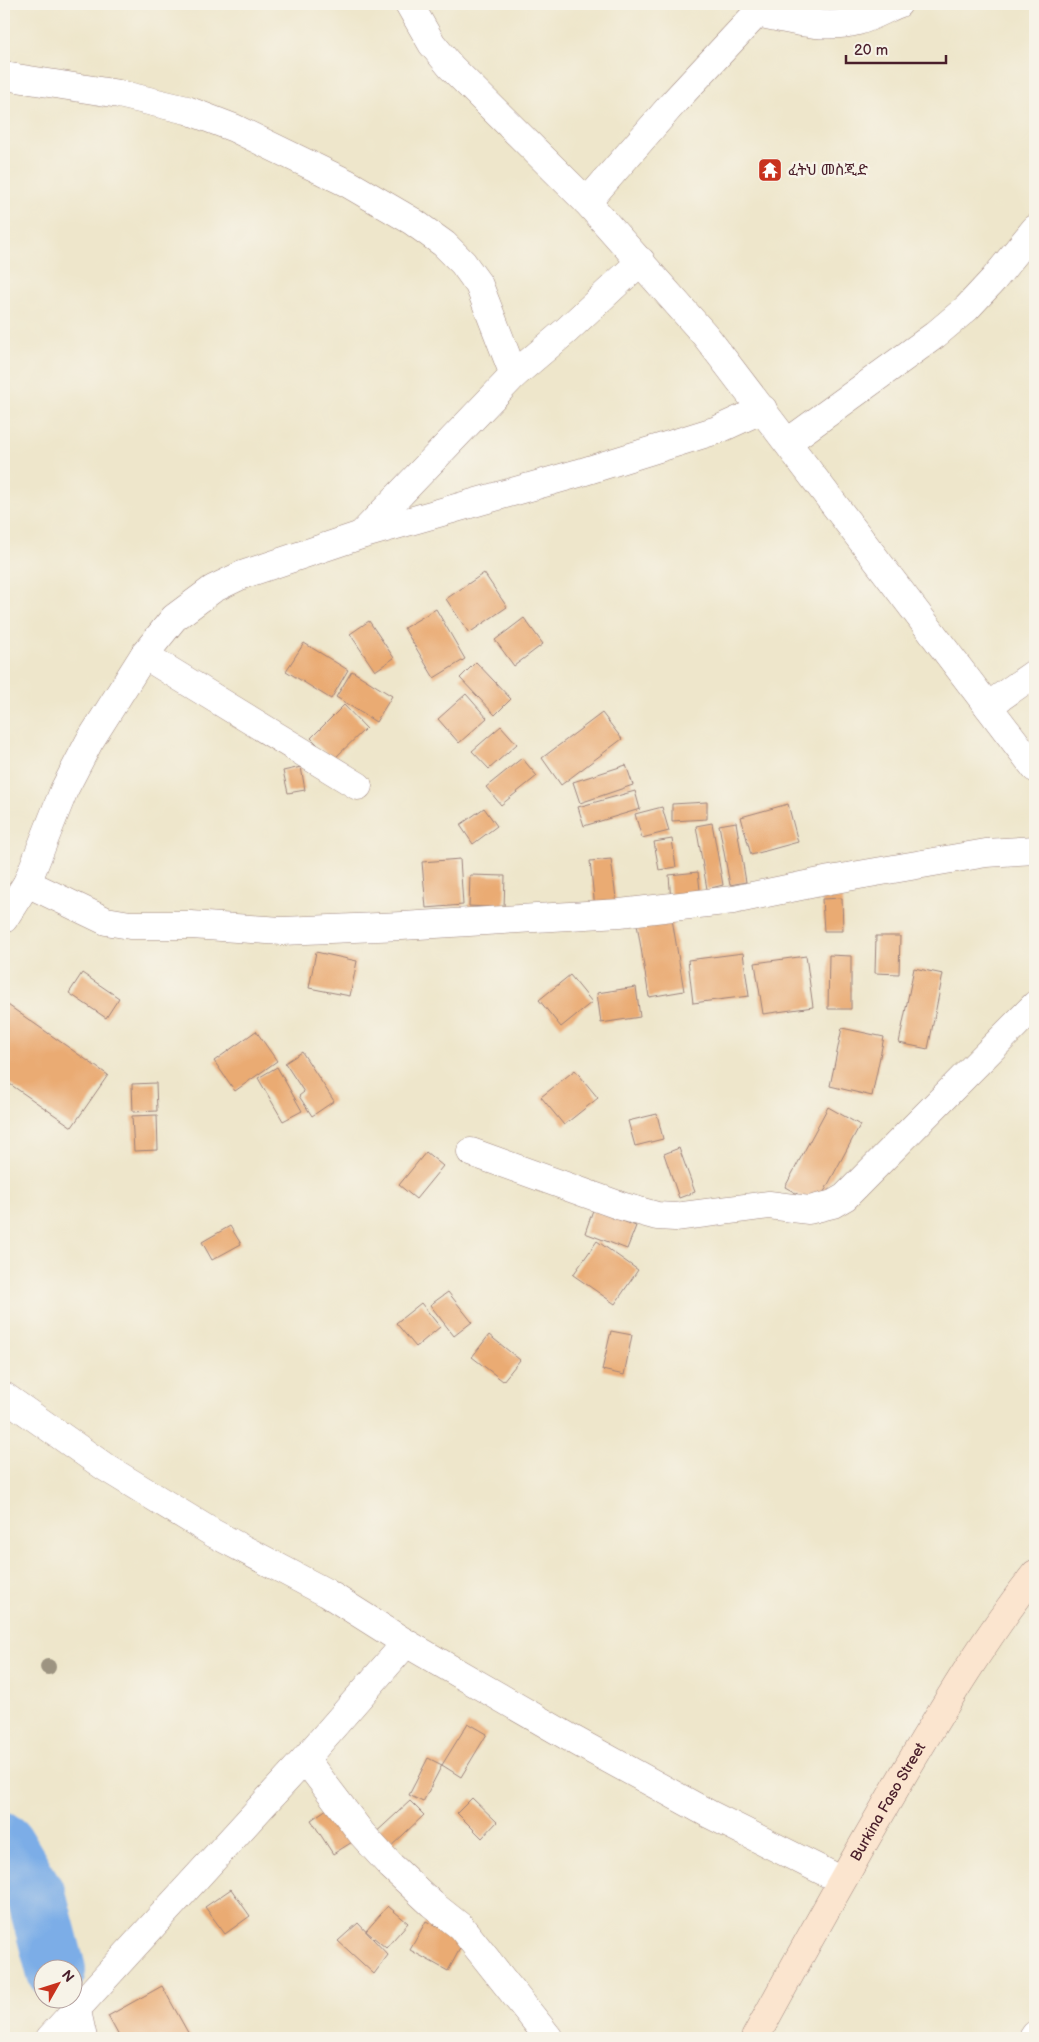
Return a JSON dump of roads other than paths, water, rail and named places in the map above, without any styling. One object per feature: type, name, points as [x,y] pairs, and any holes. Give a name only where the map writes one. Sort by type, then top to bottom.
[{"type":"main road","name":"Burkina Faso Street","points":[[755,2038],[841,1880],[965,1671],[1007,1609],[1035,1574]]},
{"type":"street","points":[[408,4],[432,44],[451,67],[587,202],[705,335],[1035,768]]},
{"type":"street","points":[[587,202],[756,8],[808,24],[834,24],[858,21],[898,4]]},
{"type":"street","points":[[4,76],[110,92],[176,108],[234,128],[347,183],[412,221],[444,244],[463,263],[479,285],[514,375]]},
{"type":"street","points":[[788,442],[948,324],[994,279],[1035,229]]},
{"type":"street","points":[[361,535],[514,375],[567,330],[641,261]]},
{"type":"street","points":[[4,918],[27,883],[64,790],[90,742],[144,655],[174,618],[213,589],[242,575],[361,535],[631,457],[717,430],[763,409]]},
{"type":"street","points":[[144,655],[358,786]]},
{"type":"street","points":[[988,706],[1035,672]]},
{"type":"street","points":[[27,883],[106,921],[130,925],[191,925],[282,931],[620,913],[733,900],[830,880],[986,853],[1035,850]]},
{"type":"street","points":[[471,1152],[621,1206],[657,1216],[675,1217],[769,1205],[808,1210],[821,1208],[845,1197],[1035,1004]]},
{"type":"street","points":[[4,1396],[105,1467],[204,1528],[327,1594],[501,1699],[701,1809],[841,1880]]},
{"type":"street","points":[[53,2035],[77,2011],[305,1759],[406,1643]]},
{"type":"street","points":[[305,1759],[362,1834],[391,1866],[432,1904],[461,1927],[550,2038]]},
{"type":"street","points":[[77,2011],[83,2038]]},
{"type":"waterway","points":[[4,1843],[37,1898],[53,1960]]},
{"type":"place","name":"ፈትህ መስጂድ","points":[[770,170]]}]
